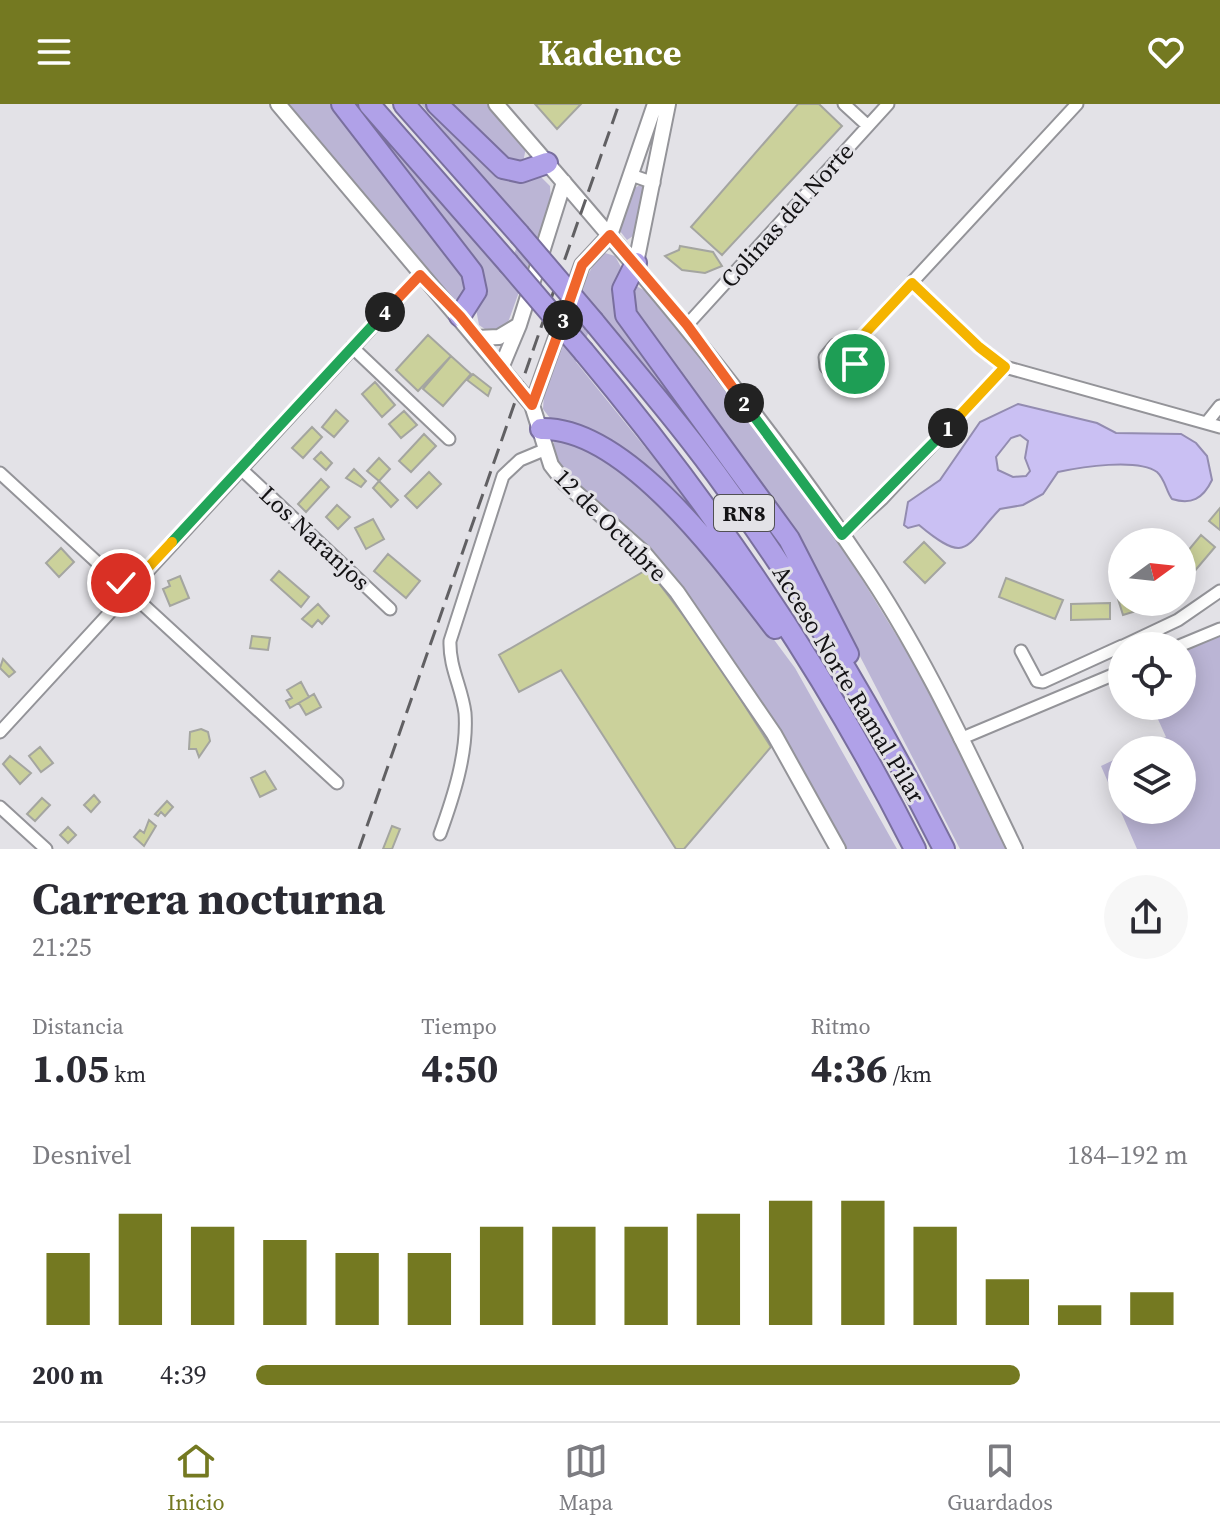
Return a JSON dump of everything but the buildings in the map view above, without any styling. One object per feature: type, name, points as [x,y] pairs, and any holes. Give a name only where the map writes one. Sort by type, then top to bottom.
[{"type":"highway","points":[[342,104],[472,272],[476,291],[460,316]]},
{"type":"highway","name":"Acceso Norte Ramal Pilar","points":[[369,104],[584,352],[678,466],[730,537],[839,708],[915,849]]},
{"type":"highway","name":"Acceso Norte Ramal Pilar","points":[[404,104],[594,322],[729,491],[796,590],[874,717],[944,849]]},
{"type":"highway","points":[[437,104],[503,168],[521,172],[547,163]]},
{"type":"highway","points":[[636,263],[623,289],[626,315],[789,539],[834,621],[874,717]]},
{"type":"highway","points":[[541,429],[554,428],[581,438],[658,490],[725,564],[839,708]]},
{"type":"street","name":"12 de Octubre","points":[[278,104],[532,405],[541,429],[544,450],[565,483],[644,553],[677,592],[774,734],[838,849]]},
{"type":"street","points":[[496,104],[687,325],[842,535],[917,652],[1015,849]]},
{"type":"street","points":[[532,405],[582,265],[610,235],[655,104]]},
{"type":"street","points":[[636,263],[668,104]]},
{"type":"street","points":[[844,104],[868,126]]},
{"type":"street","name":"Colinas del Norte","points":[[687,325],[888,104]]},
{"type":"street","points":[[854,345],[1077,104]]},
{"type":"street","points":[[637,155],[659,158]]},
{"type":"street","points":[[631,175],[654,183]]},
{"type":"street","points":[[501,368],[519,325],[564,182]]},
{"type":"street","points":[[0,732],[128,589],[420,275]]},
{"type":"street","points":[[912,283],[979,347],[1005,367],[1208,421],[1220,427]]},
{"type":"street","points":[[476,338],[499,337],[519,325]]},
{"type":"street","points":[[352,347],[449,439]]},
{"type":"street","points":[[842,535],[882,499],[1005,367]]},
{"type":"street","points":[[1208,421],[1220,406]]},
{"type":"street","points":[[440,834],[455,793],[465,717],[451,665],[450,641],[503,476],[520,460],[544,450]]},
{"type":"street","name":"Los Naranjos","points":[[240,468],[390,609]]},
{"type":"street","points":[[1,475],[337,783]]},
{"type":"street","points":[[1152,632],[1178,620],[1220,591]]},
{"type":"street","points":[[1196,639],[1220,629]]},
{"type":"street","points":[[1021,651],[1037,681],[1043,682],[1108,652]]},
{"type":"street","points":[[960,739],[1108,677]]},
{"type":"street","points":[[0,807],[46,849]]},
{"type":"shaded area","points":[[286,104],[332,104],[471,280],[459,300],[449,298]]},
{"type":"shaded area","points":[[421,104],[430,104],[492,167],[540,176],[550,186],[551,203],[506,328],[489,332],[479,325],[476,309],[480,288],[356,108],[505,276],[525,227]]},
{"type":"shaded area","points":[[444,104],[487,104],[526,148],[523,162],[515,167]]},
{"type":"shaded area","points":[[640,185],[644,187],[636,234],[627,240],[620,231],[633,189]]},
{"type":"shaded area","points":[[605,253],[615,256],[622,269],[617,299],[716,453],[598,310],[576,362],[678,488],[740,574],[683,507],[553,422],[543,409],[544,394],[570,317],[588,275]]},
{"type":"shaded area","points":[[636,286],[652,294],[838,540],[914,664],[1009,849],[960,849],[823,585],[631,309],[632,288]]},
{"type":"shaded area","points":[[1018,404],[1097,423],[1116,433],[1181,434],[1196,443],[1207,456],[1212,480],[1196,499],[1179,501],[1172,499],[1160,475],[1148,468],[1109,465],[1080,468],[1058,472],[1043,494],[1023,505],[1000,509],[965,546],[957,548],[948,545],[919,525],[908,528],[904,525],[908,502],[940,480],[980,422]],"holes":[[[1020,435],[1028,441],[1025,458],[1030,471],[1026,476],[1013,477],[998,470],[996,457],[1011,438]]]},
{"type":"shaded area","points":[[556,439],[580,442],[659,500],[741,595],[795,668],[897,849],[843,849],[766,711],[723,644],[662,565],[558,466],[550,449]]},
{"type":"shaded area","points":[[1220,629],[1220,849],[1137,849],[1126,824],[1196,824],[1196,736],[1166,736],[1158,720],[1196,720],[1196,640]]},
{"type":"shaded area","points":[[1108,763],[1108,782],[1101,766]]},
{"type":"railway","points":[[359,849],[619,104]]},
{"type":"route","points":[[121,583],[128,589],[420,275],[460,316],[532,405],[582,265],[610,235],[687,325],[842,535],[882,499],[1005,367],[979,347],[912,283],[854,345],[855,364]]}]
